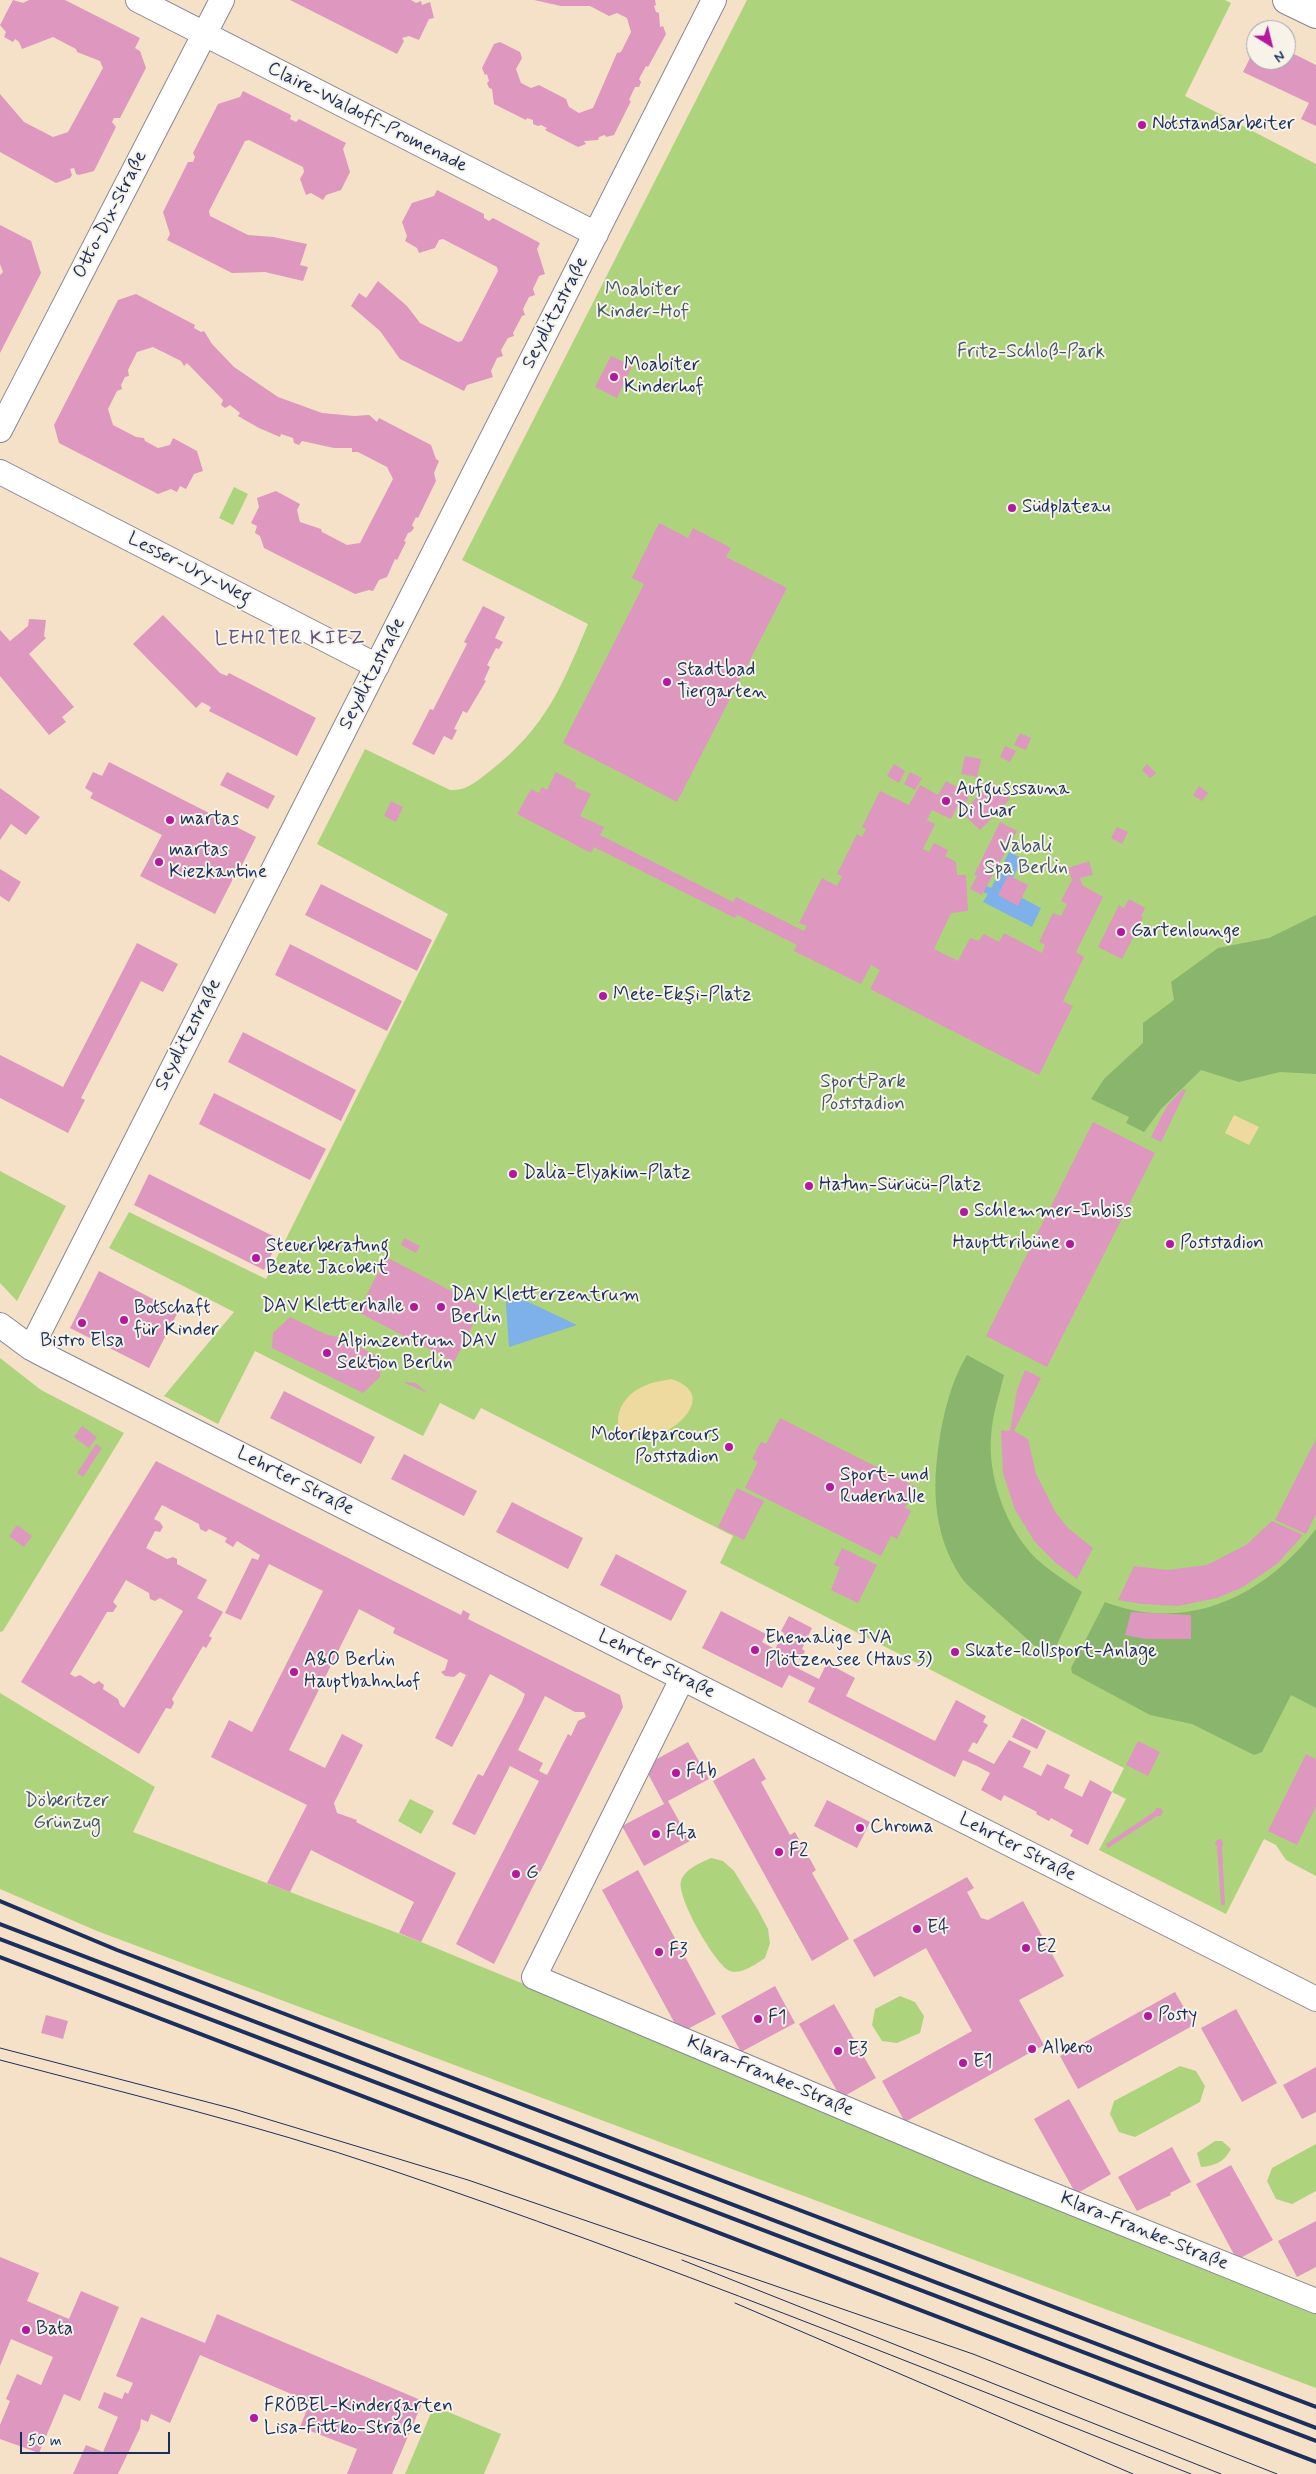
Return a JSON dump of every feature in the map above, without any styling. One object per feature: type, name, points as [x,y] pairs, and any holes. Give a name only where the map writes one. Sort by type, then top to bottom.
[{"type":"street","name":"Claire-Waldoff-Promenade","points":[[138,0],[596,234]]},
{"type":"street","name":"Otto-Dix-Straße","points":[[0,430],[222,0]]},
{"type":"street","name":"Seydlitzstraße","points":[[31,1348],[714,0]]},
{"type":"street","points":[[1287,0],[1316,14]]},
{"type":"street","name":"Lesser-Ury-Weg","points":[[0,472],[377,666]]},
{"type":"street","name":"Lehrter Straße","points":[[0,1325],[31,1348],[1316,1999]]},
{"type":"street","name":"Klara-Franke-Straße","points":[[682,1678],[534,1977],[991,2170],[1316,2301]]},
{"type":"green space","name":"SportPark Poststadion","points":[[747,0],[1225,0],[1231,3],[1185,96],[1316,164],[1316,1876],[1286,1860],[1276,1845],[1264,1839],[1226,1914],[1099,1850],[1126,1799],[1112,1792],[1124,1768],[720,1563],[733,1536],[481,1408],[474,1420],[440,1403],[423,1436],[255,1351],[218,1424],[164,1396],[234,1312],[109,1248],[129,1212],[266,1279],[448,914],[317,844],[365,749],[450,790],[462,789],[472,785],[509,755],[538,722],[560,687],[588,624],[462,560]]},
{"type":"green space","points":[[234,487],[248,494],[233,525],[219,518]]},
{"type":"green space","points":[[1316,915],[1316,1074],[1280,1072],[1239,1082],[1201,1070],[1161,1109],[1144,1132],[1126,1123],[1129,1117],[1091,1099],[1104,1079],[1143,1043],[1143,1023],[1174,1000],[1171,982],[1218,948],[1269,938]]},
{"type":"green space","points":[[0,1171],[66,1206],[17,1301],[0,1283]]},
{"type":"green space","points":[[967,1355],[1004,1375],[994,1414],[991,1458],[997,1490],[1009,1520],[1025,1546],[1037,1559],[1082,1592],[1051,1657],[1047,1657],[966,1583],[951,1560],[944,1542],[936,1506],[935,1487],[938,1449],[951,1391]]},
{"type":"green space","points":[[0,1358],[41,1390],[124,1433],[3,1631],[0,1632]]},
{"type":"green space","points":[[1316,1529],[1316,1708],[1291,1695],[1262,1752],[1254,1755],[1192,1724],[1150,1715],[1072,1673],[1071,1668],[1105,1602],[1136,1611],[1165,1614],[1194,1611],[1222,1603],[1248,1590],[1273,1573],[1296,1553]]},
{"type":"green space","name":"Döberitzer Grünzug","points":[[0,1693],[155,1787],[133,1832],[421,1942],[1316,2308],[1316,2388],[97,1931],[0,1889]]},
{"type":"green space","points":[[410,1799],[434,1811],[421,1834],[398,1821]]},
{"type":"green space","points":[[711,1858],[723,1861],[734,1871],[768,1929],[770,1943],[765,1958],[739,1971],[730,1971],[715,1957],[690,1914],[681,1889],[681,1881],[686,1873],[693,1867]]},
{"type":"green space","points":[[900,1996],[915,2002],[924,2016],[920,2033],[897,2043],[882,2041],[872,2025],[875,2009]]},
{"type":"green space","points":[[1180,2066],[1196,2071],[1205,2086],[1200,2102],[1135,2137],[1119,2132],[1110,2114],[1114,2101]]},
{"type":"green space","points":[[1215,2141],[1222,2141],[1231,2149],[1219,2162],[1211,2166],[1201,2167],[1197,2153]]},
{"type":"green space","points":[[1316,2144],[1316,2191],[1292,2204],[1276,2199],[1267,2181],[1272,2168]]},
{"type":"green space","points":[[434,2406],[501,2434],[484,2474],[405,2474]]},
{"type":"sand","points":[[1234,1115],[1259,1127],[1249,1145],[1225,1133]]},
{"type":"sand","points":[[671,1379],[686,1386],[692,1395],[692,1405],[686,1415],[665,1432],[652,1437],[638,1439],[621,1433],[618,1419],[619,1412],[626,1399],[644,1386]]},
{"type":"water","points":[[1009,852],[1029,862],[1025,870],[1018,867],[1007,890],[1041,908],[1032,927],[983,902],[988,894],[983,892],[986,886],[991,888]]},
{"type":"water","points":[[505,1291],[577,1325],[509,1347]]},
{"type":"building","points":[[13,0],[23,3],[29,0],[65,0],[140,38],[135,48],[140,51],[146,68],[120,118],[114,118],[112,122],[116,127],[94,171],[79,175],[76,174],[74,168],[70,169],[72,175],[70,178],[56,183],[0,152],[0,94],[24,122],[53,137],[68,132],[103,68],[100,61],[77,52],[76,49],[53,37],[22,49],[19,42],[15,39],[13,42],[4,37],[6,32],[0,25]]},
{"type":"building","points":[[290,0],[411,0],[416,3],[421,1],[422,5],[430,2],[434,18],[429,19],[419,40],[409,36],[402,38],[404,41],[397,54]]},
{"type":"building","points":[[534,0],[655,0],[656,5],[654,6],[656,12],[659,13],[660,27],[663,26],[666,34],[648,67],[646,66],[639,79],[641,82],[639,87],[635,87],[629,100],[631,101],[614,135],[606,137],[605,135],[599,137],[598,140],[584,141],[586,144],[578,147],[545,130],[547,128],[533,124],[533,120],[527,118],[526,120],[494,104],[492,89],[489,88],[487,83],[489,81],[487,74],[485,75],[482,68],[494,44],[500,42],[520,52],[522,58],[516,69],[521,83],[531,88],[539,85],[566,99],[569,107],[579,113],[593,108],[617,53],[621,52],[631,32],[627,18],[617,13],[609,16],[590,6],[561,6]]},
{"type":"building","points":[[1296,55],[1316,65],[1316,126],[1301,119],[1309,103],[1243,72],[1246,66],[1246,70],[1296,70]]},
{"type":"building","points":[[243,91],[291,115],[290,119],[296,122],[299,119],[346,143],[343,149],[350,172],[341,190],[326,195],[323,200],[311,193],[306,195],[300,179],[304,172],[303,167],[249,140],[245,141],[209,211],[210,216],[248,235],[273,237],[307,244],[300,265],[308,267],[303,281],[265,272],[232,273],[167,240],[170,234],[163,212],[188,162],[193,162],[195,157],[193,153],[218,104],[240,97]]},
{"type":"building","points":[[437,190],[484,214],[484,218],[489,221],[493,218],[540,243],[537,249],[545,274],[539,276],[533,289],[535,295],[529,297],[523,309],[525,315],[522,316],[513,333],[514,336],[508,338],[501,350],[503,356],[497,358],[491,371],[493,377],[467,385],[464,391],[400,359],[380,331],[351,306],[359,293],[366,298],[378,281],[407,306],[420,323],[458,342],[462,341],[498,271],[497,267],[443,239],[439,240],[435,248],[419,253],[417,248],[405,241],[407,236],[402,222],[412,203],[434,196]]},
{"type":"building","points":[[0,225],[31,241],[41,273],[0,353],[0,275],[3,272],[0,264]]},
{"type":"building","points":[[136,294],[195,325],[194,328],[201,332],[204,331],[212,344],[234,367],[278,397],[322,413],[354,416],[369,415],[377,422],[379,418],[431,445],[436,459],[439,461],[434,473],[436,481],[418,518],[416,517],[412,525],[414,528],[408,533],[404,541],[406,542],[397,560],[395,559],[387,577],[379,580],[373,591],[369,590],[355,594],[264,548],[260,536],[255,533],[257,526],[251,523],[259,507],[257,498],[276,491],[300,504],[297,510],[300,522],[321,529],[322,532],[347,545],[360,543],[393,479],[387,467],[358,452],[352,452],[352,448],[334,448],[302,441],[299,445],[294,443],[293,438],[281,434],[280,437],[259,428],[238,416],[240,413],[230,405],[225,408],[221,405],[223,400],[187,363],[184,366],[181,361],[153,347],[137,352],[128,370],[129,376],[125,377],[121,385],[122,389],[117,391],[108,409],[113,425],[136,437],[144,438],[145,441],[158,448],[170,445],[173,438],[197,451],[203,471],[194,474],[186,489],[180,486],[177,492],[171,489],[158,494],[59,443],[54,425],[118,300]]},
{"type":"building","name":"Moabiter Kinderhof","points":[[611,356],[632,366],[617,398],[595,387]]},
{"type":"building","name":"Stadtbad Tiergarten","points":[[659,523],[688,538],[693,528],[731,548],[726,557],[787,588],[677,802],[563,743],[644,584],[632,578]]},
{"type":"building","points":[[483,606],[505,617],[495,638],[503,642],[499,649],[496,648],[487,665],[490,667],[484,680],[486,681],[467,713],[463,711],[454,729],[457,730],[452,740],[444,736],[434,755],[412,744],[430,709],[433,710],[467,644],[464,642]]},
{"type":"building","points":[[163,615],[220,673],[227,676],[229,673],[316,718],[297,756],[209,711],[211,707],[202,702],[196,708],[133,644]]},
{"type":"building","points":[[29,619],[46,620],[44,636],[46,638],[29,654],[74,707],[62,717],[66,722],[49,735],[0,676],[0,630],[10,641],[28,626]]},
{"type":"building","points":[[1020,733],[1031,738],[1026,750],[1014,745]]},
{"type":"building","points":[[1005,746],[1016,751],[1010,762],[1000,757]]},
{"type":"building","points":[[965,756],[981,759],[977,777],[961,774]]},
{"type":"building","points":[[109,762],[256,837],[238,873],[233,871],[232,874],[235,875],[215,914],[140,876],[162,835],[90,798],[93,793],[85,788],[93,772],[102,776]]},
{"type":"building","points":[[894,764],[905,771],[899,783],[887,776]]},
{"type":"building","points":[[1147,764],[1156,773],[1150,778],[1142,770]]},
{"type":"building","points":[[227,772],[275,796],[268,809],[220,785]]},
{"type":"building","points":[[556,772],[576,783],[575,787],[591,794],[580,816],[604,827],[600,835],[733,902],[736,897],[804,931],[807,926],[799,923],[822,878],[837,886],[842,876],[837,874],[857,834],[862,837],[866,829],[862,827],[880,791],[909,805],[920,785],[938,795],[946,781],[957,787],[959,784],[972,790],[964,806],[959,803],[951,819],[932,810],[927,820],[935,824],[923,849],[929,852],[934,843],[948,850],[945,856],[956,862],[957,875],[966,875],[968,911],[951,913],[934,949],[958,961],[970,938],[978,941],[984,934],[999,942],[1004,933],[1042,953],[1045,945],[1039,942],[1053,913],[1061,916],[1067,904],[1061,901],[1072,880],[1068,868],[1089,861],[1093,875],[1080,878],[1082,885],[1103,897],[1076,952],[1084,957],[1063,1001],[1073,1006],[1039,1075],[870,989],[880,970],[871,965],[861,984],[794,951],[797,945],[737,915],[735,918],[594,847],[591,853],[517,814],[531,789],[539,793],[542,787],[547,790]]},
{"type":"building","points":[[910,772],[922,778],[915,790],[904,784]]},
{"type":"building","points":[[992,781],[1010,799],[980,830],[962,813]]},
{"type":"building","points":[[1199,786],[1208,793],[1202,801],[1193,795]]},
{"type":"building","points":[[0,788],[40,817],[26,835],[11,824],[0,840]]},
{"type":"building","points":[[391,801],[403,807],[396,822],[384,816]]},
{"type":"building","points":[[1000,822],[1017,831],[982,895],[970,889],[977,876],[974,875]]},
{"type":"building","points":[[1117,827],[1128,832],[1122,844],[1111,838]]},
{"type":"building","points":[[0,869],[21,882],[9,902],[0,896]]},
{"type":"building","points":[[1008,875],[1028,885],[1018,906],[998,895]]},
{"type":"building","points":[[321,884],[432,940],[417,971],[305,915]]},
{"type":"building","name":"Gartenlounge","points":[[1129,899],[1145,908],[1141,916],[1143,918],[1122,959],[1098,947],[1119,905],[1124,908]]},
{"type":"building","points":[[137,943],[178,964],[163,992],[141,981],[81,1098],[85,1100],[68,1133],[0,1098],[0,1055],[63,1087]]},
{"type":"building","points":[[290,944],[402,1001],[387,1031],[275,975]]},
{"type":"building","points":[[243,1032],[356,1090],[341,1121],[228,1062]]},
{"type":"building","points":[[1183,1089],[1186,1090],[1161,1142],[1151,1137],[1167,1106]]},
{"type":"building","points":[[214,1093],[326,1149],[310,1180],[199,1124]]},
{"type":"building","name":"Haupttribüne","points":[[1093,1122],[1155,1153],[1047,1367],[986,1336]]},
{"type":"building","points":[[149,1174],[279,1239],[264,1270],[134,1205]]},
{"type":"building","points":[[404,1238],[420,1246],[416,1253],[401,1245]]},
{"type":"building","name":"DAV Kletterhalle","points":[[386,1257],[482,1307],[454,1362],[358,1312]]},
{"type":"building","name":"Botschaft für Kinder","points":[[99,1271],[178,1312],[149,1368],[70,1328]]},
{"type":"building","name":"Alpinzentrum DAV Sektion Berlin","points":[[290,1317],[325,1334],[345,1339],[381,1358],[380,1377],[363,1393],[272,1348],[273,1333]]},
{"type":"building","points":[[1025,1370],[1041,1378],[1014,1431],[1028,1439],[1036,1474],[1056,1513],[1068,1528],[1093,1548],[1077,1579],[1056,1563],[1035,1542],[1015,1510],[1003,1473],[1001,1430],[1010,1431],[1017,1390]]},
{"type":"building","points":[[403,1382],[416,1383],[425,1392]]},
{"type":"building","points":[[284,1391],[375,1437],[361,1464],[270,1418]]},
{"type":"building","name":"Sport- und Ruderhalle","points":[[780,1418],[916,1487],[905,1508],[911,1511],[897,1539],[891,1536],[881,1556],[745,1488],[758,1462],[752,1459],[761,1442],[766,1444]]},
{"type":"building","points":[[82,1426],[97,1437],[89,1448],[74,1437]]},
{"type":"building","points":[[1316,1439],[1316,1514],[1306,1534],[1275,1520]]},
{"type":"building","points":[[96,1444],[102,1448],[83,1477],[77,1473]]},
{"type":"building","points":[[404,1454],[477,1491],[464,1516],[391,1479]]},
{"type":"building","points":[[156,1461],[461,1615],[463,1610],[470,1614],[468,1619],[620,1695],[623,1707],[494,1964],[456,1944],[539,1781],[510,1766],[475,1835],[452,1824],[478,1774],[483,1776],[522,1702],[525,1694],[516,1688],[490,1674],[452,1747],[435,1738],[466,1675],[460,1672],[454,1677],[445,1676],[441,1672],[445,1670],[448,1660],[393,1633],[395,1628],[359,1609],[289,1750],[325,1768],[342,1734],[363,1745],[334,1803],[337,1813],[357,1820],[356,1822],[456,1873],[421,1942],[399,1933],[414,1902],[311,1850],[290,1892],[267,1883],[307,1805],[211,1757],[229,1720],[252,1732],[323,1591],[269,1564],[241,1620],[225,1613],[252,1558],[258,1560],[260,1555],[237,1541],[233,1547],[225,1542],[227,1538],[209,1529],[206,1532],[200,1529],[199,1524],[162,1505],[154,1519],[160,1522],[163,1527],[160,1532],[155,1531],[146,1548],[167,1559],[173,1557],[177,1559],[177,1564],[207,1580],[197,1598],[223,1612],[209,1636],[212,1638],[206,1648],[203,1646],[172,1699],[174,1703],[171,1709],[166,1708],[139,1754],[21,1682]],"holes":[[[126,1580],[149,1593],[150,1599],[155,1601],[160,1598],[183,1611],[124,1708],[120,1705],[118,1699],[103,1689],[104,1685],[99,1681],[94,1684],[80,1675],[75,1677],[70,1674],[107,1612],[113,1612],[117,1606],[113,1602]],[[545,1696],[575,1712],[584,1712],[586,1717],[578,1721],[571,1736],[568,1734],[547,1775],[539,1771],[543,1763],[518,1750]]]},
{"type":"building","points":[[737,1488],[764,1501],[744,1540],[718,1527]]},
{"type":"building","points":[[512,1502],[583,1538],[568,1569],[496,1532]]},
{"type":"building","points":[[1272,1521],[1303,1535],[1277,1564],[1243,1587],[1217,1598],[1178,1606],[1142,1604],[1118,1600],[1134,1566],[1167,1570],[1207,1565],[1246,1545]]},
{"type":"building","points":[[17,1525],[32,1536],[24,1547],[9,1536]]},
{"type":"building","points":[[842,1548],[877,1565],[858,1603],[831,1590],[840,1567],[834,1565]]},
{"type":"building","points":[[616,1554],[687,1591],[671,1621],[600,1585]]},
{"type":"building","points":[[721,1611],[766,1634],[762,1642],[775,1649],[784,1633],[781,1631],[789,1616],[812,1628],[802,1649],[805,1651],[800,1660],[797,1658],[793,1666],[819,1679],[827,1663],[855,1678],[846,1696],[935,1741],[956,1700],[986,1716],[983,1722],[988,1725],[977,1744],[973,1742],[968,1751],[994,1764],[1009,1740],[1031,1751],[1023,1767],[1041,1776],[1047,1764],[1070,1775],[1064,1788],[1082,1797],[1090,1780],[1112,1792],[1088,1845],[1070,1836],[1073,1830],[1051,1818],[1049,1821],[1036,1814],[1037,1812],[1004,1795],[1001,1801],[981,1790],[990,1773],[977,1766],[963,1760],[955,1777],[808,1702],[815,1688],[789,1675],[782,1688],[702,1648]]},
{"type":"building","points":[[1131,1612],[1191,1615],[1191,1639],[1145,1639],[1125,1635]]},
{"type":"building","points":[[1022,1718],[1046,1731],[1037,1749],[1012,1737]]},
{"type":"building","points":[[1138,1741],[1160,1752],[1148,1776],[1126,1765]]},
{"type":"building","points":[[688,1742],[709,1779],[668,1801],[690,1841],[644,1866],[622,1826],[664,1804],[644,1766]]},
{"type":"building","points":[[1306,1754],[1316,1759],[1316,1806],[1297,1845],[1268,1831]]},
{"type":"building","name":"F2","points":[[754,1758],[766,1779],[761,1782],[790,1835],[795,1832],[816,1870],[812,1873],[849,1939],[812,1961],[713,1781]]},
{"type":"building","points":[[827,1800],[870,1822],[857,1848],[814,1826]]},
{"type":"building","points":[[1156,1808],[1160,1808],[1163,1811],[1161,1816],[1157,1816],[1108,1848],[1106,1844],[1154,1812]]},
{"type":"building","points":[[1221,1839],[1223,1843],[1225,1905],[1221,1905],[1217,1847],[1215,1843]]},
{"type":"building","name":"F3","points":[[638,1870],[716,2014],[680,2033],[602,1890]]},
{"type":"building","points":[[967,1877],[974,1888],[967,1892],[981,1918],[988,1920],[1023,1901],[1064,1976],[1019,2000],[1044,2045],[905,2122],[882,2081],[972,2031],[926,1948],[874,1977],[853,1940]]},
{"type":"building","name":"F1","points":[[775,1986],[795,2023],[741,2052],[721,2016]]},
{"type":"building","points":[[1175,1992],[1194,2025],[1078,2089],[1060,2056]]},
{"type":"building","name":"E3","points":[[834,2004],[876,2078],[841,2098],[799,2024]]},
{"type":"building","points":[[1236,2009],[1277,2083],[1242,2102],[1201,2028]]},
{"type":"building","points":[[46,2015],[68,2021],[63,2039],[41,2033]]},
{"type":"building","points":[[1316,2067],[1316,2112],[1302,2119],[1283,2085]]},
{"type":"building","points":[[1069,2099],[1111,2174],[1076,2194],[1034,2119]]},
{"type":"building","points":[[1172,2147],[1191,2182],[1170,2193],[1171,2195],[1137,2211],[1118,2177]]},
{"type":"building","points":[[1231,2165],[1273,2240],[1237,2260],[1196,2184]]},
{"type":"building","points":[[1316,2221],[1316,2267],[1297,2277],[1278,2241]]},
{"type":"building","points":[[0,2257],[39,2273],[27,2301],[69,2319],[81,2291],[119,2307],[80,2401],[64,2394],[39,2453],[0,2439],[0,2425],[10,2401],[6,2399],[17,2374],[41,2385],[53,2357],[11,2339],[0,2366]]},
{"type":"building","points":[[217,2314],[423,2401],[392,2474],[347,2474],[357,2449],[300,2427],[310,2402],[200,2355],[170,2423],[151,2414],[148,2422],[141,2419],[140,2428],[118,2474],[73,2474],[86,2445],[103,2452],[118,2417],[98,2408],[104,2392],[122,2399],[125,2392],[128,2394],[133,2383],[116,2376],[141,2317],[205,2343]]},
{"type":"tram line","points":[[0,2048],[234,2109],[468,2180],[973,2354],[1277,2474]]},
{"type":"tram line","points":[[0,2060],[193,2111],[337,2152],[487,2203],[689,2277],[1191,2474]]},
{"type":"tram line","points":[[682,2260],[1221,2474]]},
{"type":"tram line","points":[[735,2303],[1133,2474]]},
{"type":"railway","points":[[0,1901],[117,1950],[1316,2407]]},
{"type":"railway","points":[[0,1924],[1316,2428]]},
{"type":"railway","points":[[0,1939],[1316,2441]]},
{"type":"railway","points":[[0,1957],[1316,2462]]},
{"type":"place","name":"Notstandsarbeiter","points":[[1142,125]]},
{"type":"place","name":"Moabiter Kinderhof","points":[[614,377]]},
{"type":"place","name":"Südplateau","points":[[1012,508]]},
{"type":"place","name":"Stadtbad Tiergarten","points":[[667,682]]},
{"type":"place","name":"Aufgusssauna Di Luar","points":[[946,801]]},
{"type":"place","name":"martas","points":[[170,820]]},
{"type":"place","name":"martas Kiezkantine","points":[[159,862]]},
{"type":"place","name":"Gartenlounge","points":[[1121,932]]},
{"type":"place","name":"Mete-Ekşi-Platz","points":[[603,996]]},
{"type":"place","name":"Dalia-Elyakim-Platz","points":[[513,1174]]},
{"type":"place","name":"Hatun-Sürücü-Platz","points":[[809,1186]]},
{"type":"place","name":"Schlemmer-Inbiss","points":[[964,1212]]},
{"type":"place","name":"Haupttribüne","points":[[1070,1244]]},
{"type":"place","name":"Poststadion","points":[[1170,1244]]},
{"type":"place","name":"Steuerberatung Beate Jacobeit","points":[[256,1258]]},
{"type":"place","name":"DAV Kletterhalle","points":[[414,1307]]},
{"type":"place","name":"DAV Kletterzentrum Berlin","points":[[441,1307]]},
{"type":"place","name":"Botschaft für Kinder","points":[[124,1320]]},
{"type":"place","name":"Bistro Elsa","points":[[82,1323]]},
{"type":"place","name":"Alpinzentrum DAV Sektion Berlin","points":[[327,1353]]},
{"type":"place","name":"Motorikparcours Poststadion","points":[[729,1447]]},
{"type":"place","name":"Sport- und Ruderhalle","points":[[830,1487]]},
{"type":"place","name":"Ehemalige JVA Plötzensee (Haus 3)","points":[[755,1650]]},
{"type":"place","name":"Skate-Rollsport-Anlage","points":[[955,1652]]},
{"type":"place","name":"A&O Berlin Hauptbahnhof","points":[[294,1672]]},
{"type":"place","name":"F4b","points":[[676,1773]]},
{"type":"place","name":"Chroma","points":[[860,1828]]},
{"type":"place","name":"F4a","points":[[656,1834]]},
{"type":"place","name":"F2","points":[[779,1852]]},
{"type":"place","name":"G","points":[[516,1874]]},
{"type":"place","name":"E4","points":[[917,1929]]},
{"type":"place","name":"E2","points":[[1026,1948]]},
{"type":"place","name":"F3","points":[[659,1952]]},
{"type":"place","name":"Posty","points":[[1148,2016]]},
{"type":"place","name":"F1","points":[[758,2019]]},
{"type":"place","name":"Albero","points":[[1032,2049]]},
{"type":"place","name":"E3","points":[[838,2051]]},
{"type":"place","name":"E1","points":[[963,2063]]},
{"type":"place","name":"Bata","points":[[26,2330]]},
{"type":"place","name":"FRÖBEL-Kindergarten Lisa-Fittko-Straße","points":[[254,2418]]},
{"type":"district","name":"LEHRTER KIEZ","points":[[290,640]]},
{"type":"park label","name":"Moabiter Kinder-Hof","points":[[643,302]]},
{"type":"park label","name":"Fritz-Schloß-Park","points":[[1031,353]]},
{"type":"park label","name":"Vabali Spa Berlin","points":[[1026,858]]}]
